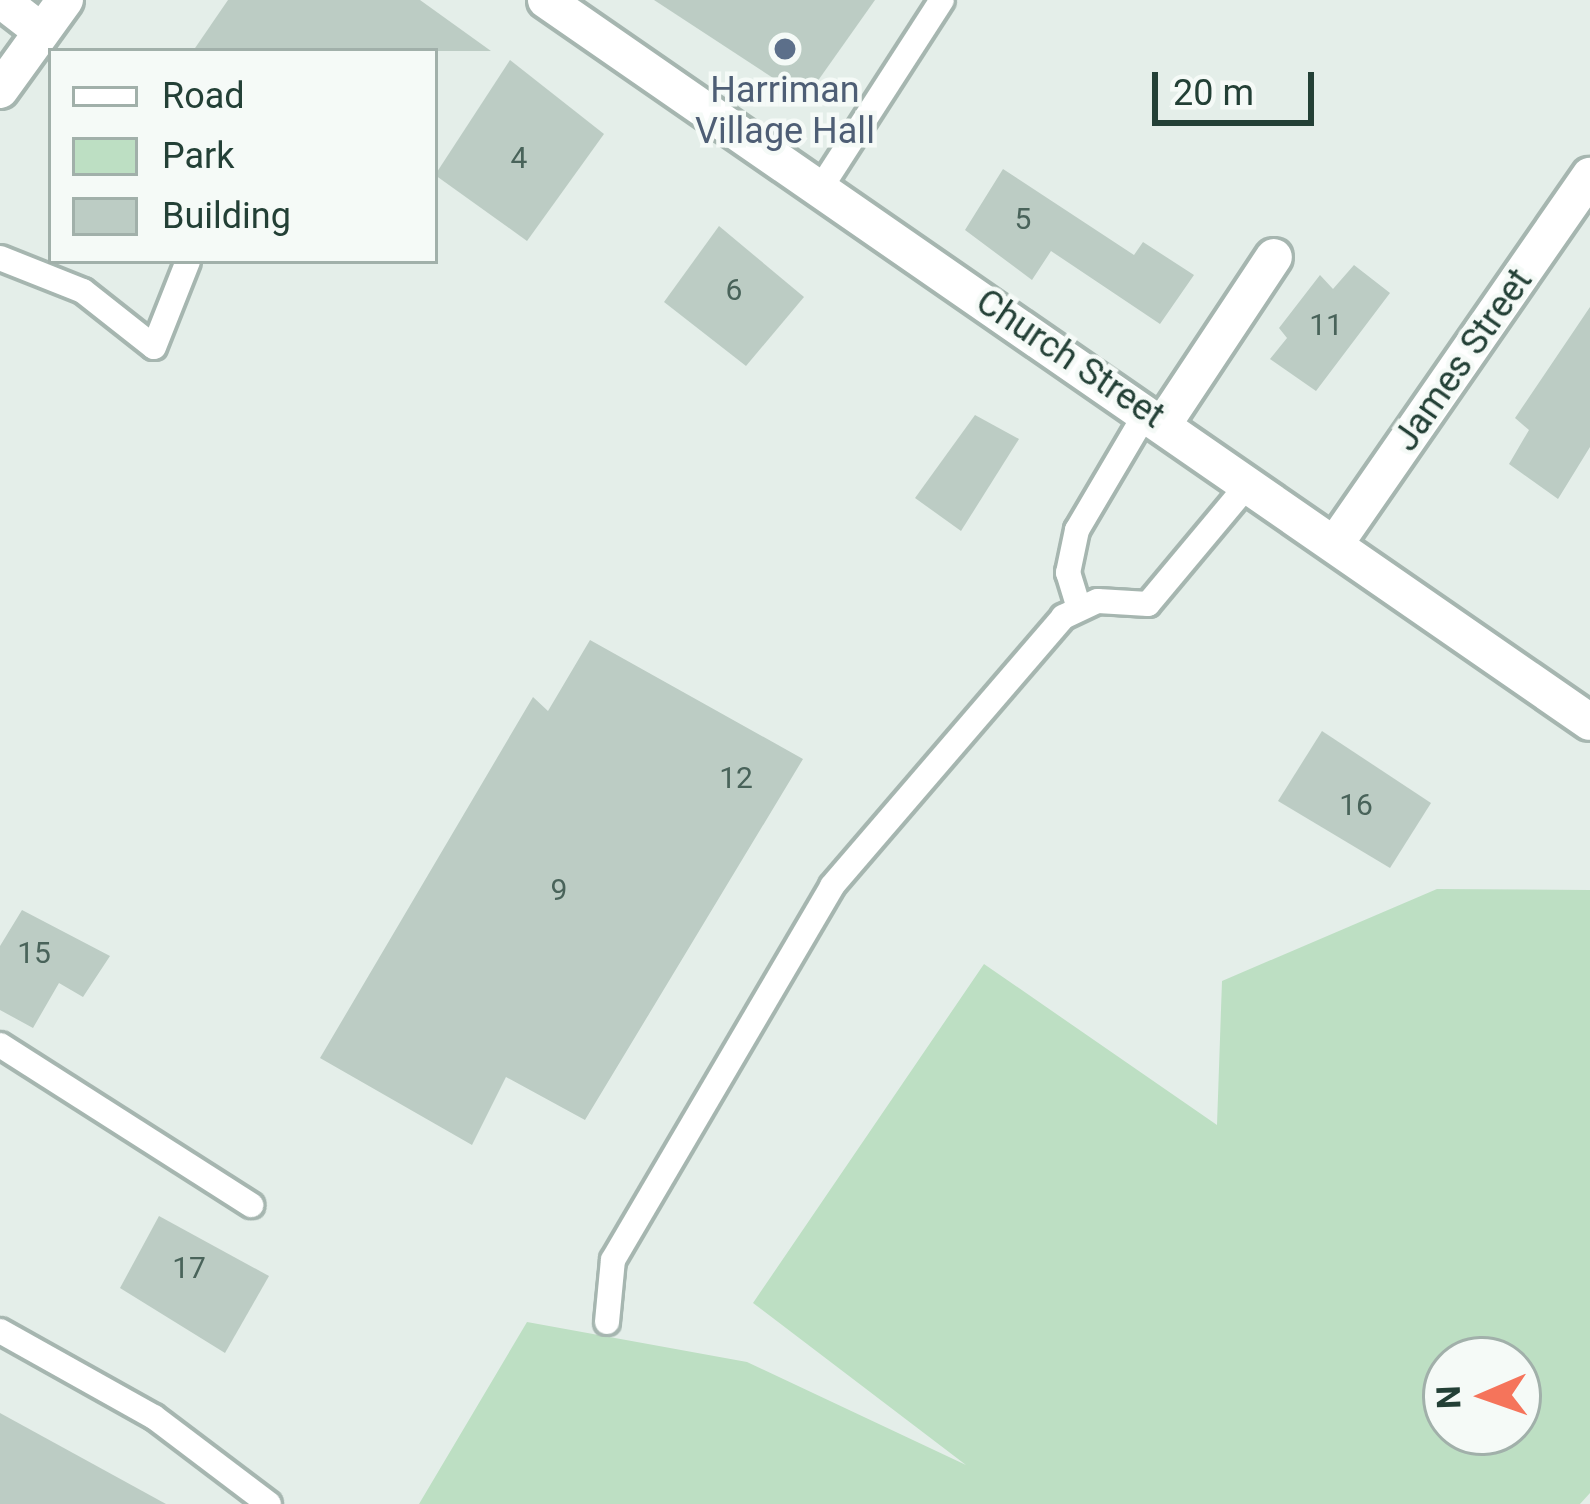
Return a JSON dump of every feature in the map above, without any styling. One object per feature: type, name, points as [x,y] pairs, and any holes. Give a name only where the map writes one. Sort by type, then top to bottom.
[{"type":"street","points":[[1,0],[40,30]]},
{"type":"street","points":[[0,90],[65,0]]},
{"type":"street","name":"Church Street","points":[[546,0],[822,186],[1590,722]]},
{"type":"street","name":"James Street","points":[[1335,544],[1590,176]]},
{"type":"street","points":[[1155,417],[1274,257]]},
{"type":"lane","points":[[822,186],[942,0]]},
{"type":"lane","points":[[0,258],[83,292],[154,347],[187,264]]},
{"type":"lane","points":[[1078,605],[1068,573],[1077,530],[1155,417]]},
{"type":"lane","points":[[608,1322],[613,1260],[807,920],[1078,605],[1148,604],[1249,483]]},
{"type":"lane","points":[[0,1045],[251,1205]]},
{"type":"lane","points":[[0,1331],[154,1417],[269,1504]]},
{"type":"green space","points":[[1437,889],[1590,890],[1590,1493],[1580,1504],[419,1504],[527,1322],[747,1362],[966,1465],[753,1303],[984,964],[1217,1125],[1222,981]]},
{"type":"building","points":[[228,0],[420,0],[491,51],[438,48],[195,48]]},
{"type":"building","name":"Harriman Village Hall","points":[[654,0],[875,0],[805,99]]},
{"type":"building","points":[[510,60],[604,134],[527,241],[438,177]]},
{"type":"building","points":[[1003,169],[1134,255],[1143,242],[1194,275],[1160,324],[1051,251],[1032,280],[965,230]]},
{"type":"building","points":[[719,226],[804,297],[746,366],[664,302]]},
{"type":"building","points":[[1354,265],[1390,293],[1316,391],[1270,359],[1287,338],[1279,328],[1320,275],[1333,289]]},
{"type":"building","points":[[1590,307],[1590,447],[1558,499],[1509,464],[1529,430],[1515,418]]},
{"type":"building","points":[[975,415],[1019,439],[961,531],[915,498]]},
{"type":"building","points":[[590,640],[803,759],[585,1120],[506,1077],[472,1145],[320,1058],[533,697],[548,711]]},
{"type":"building","points":[[1322,731],[1431,803],[1390,868],[1278,801]]},
{"type":"building","points":[[22,910],[110,956],[83,997],[59,983],[33,1028],[0,1010],[0,946]]},
{"type":"building","points":[[159,1216],[269,1276],[225,1353],[120,1288]]},
{"type":"building","points":[[0,1413],[166,1504],[0,1504]]},
{"type":"place","name":"Harriman Village Hall","points":[[785,49]]}]
